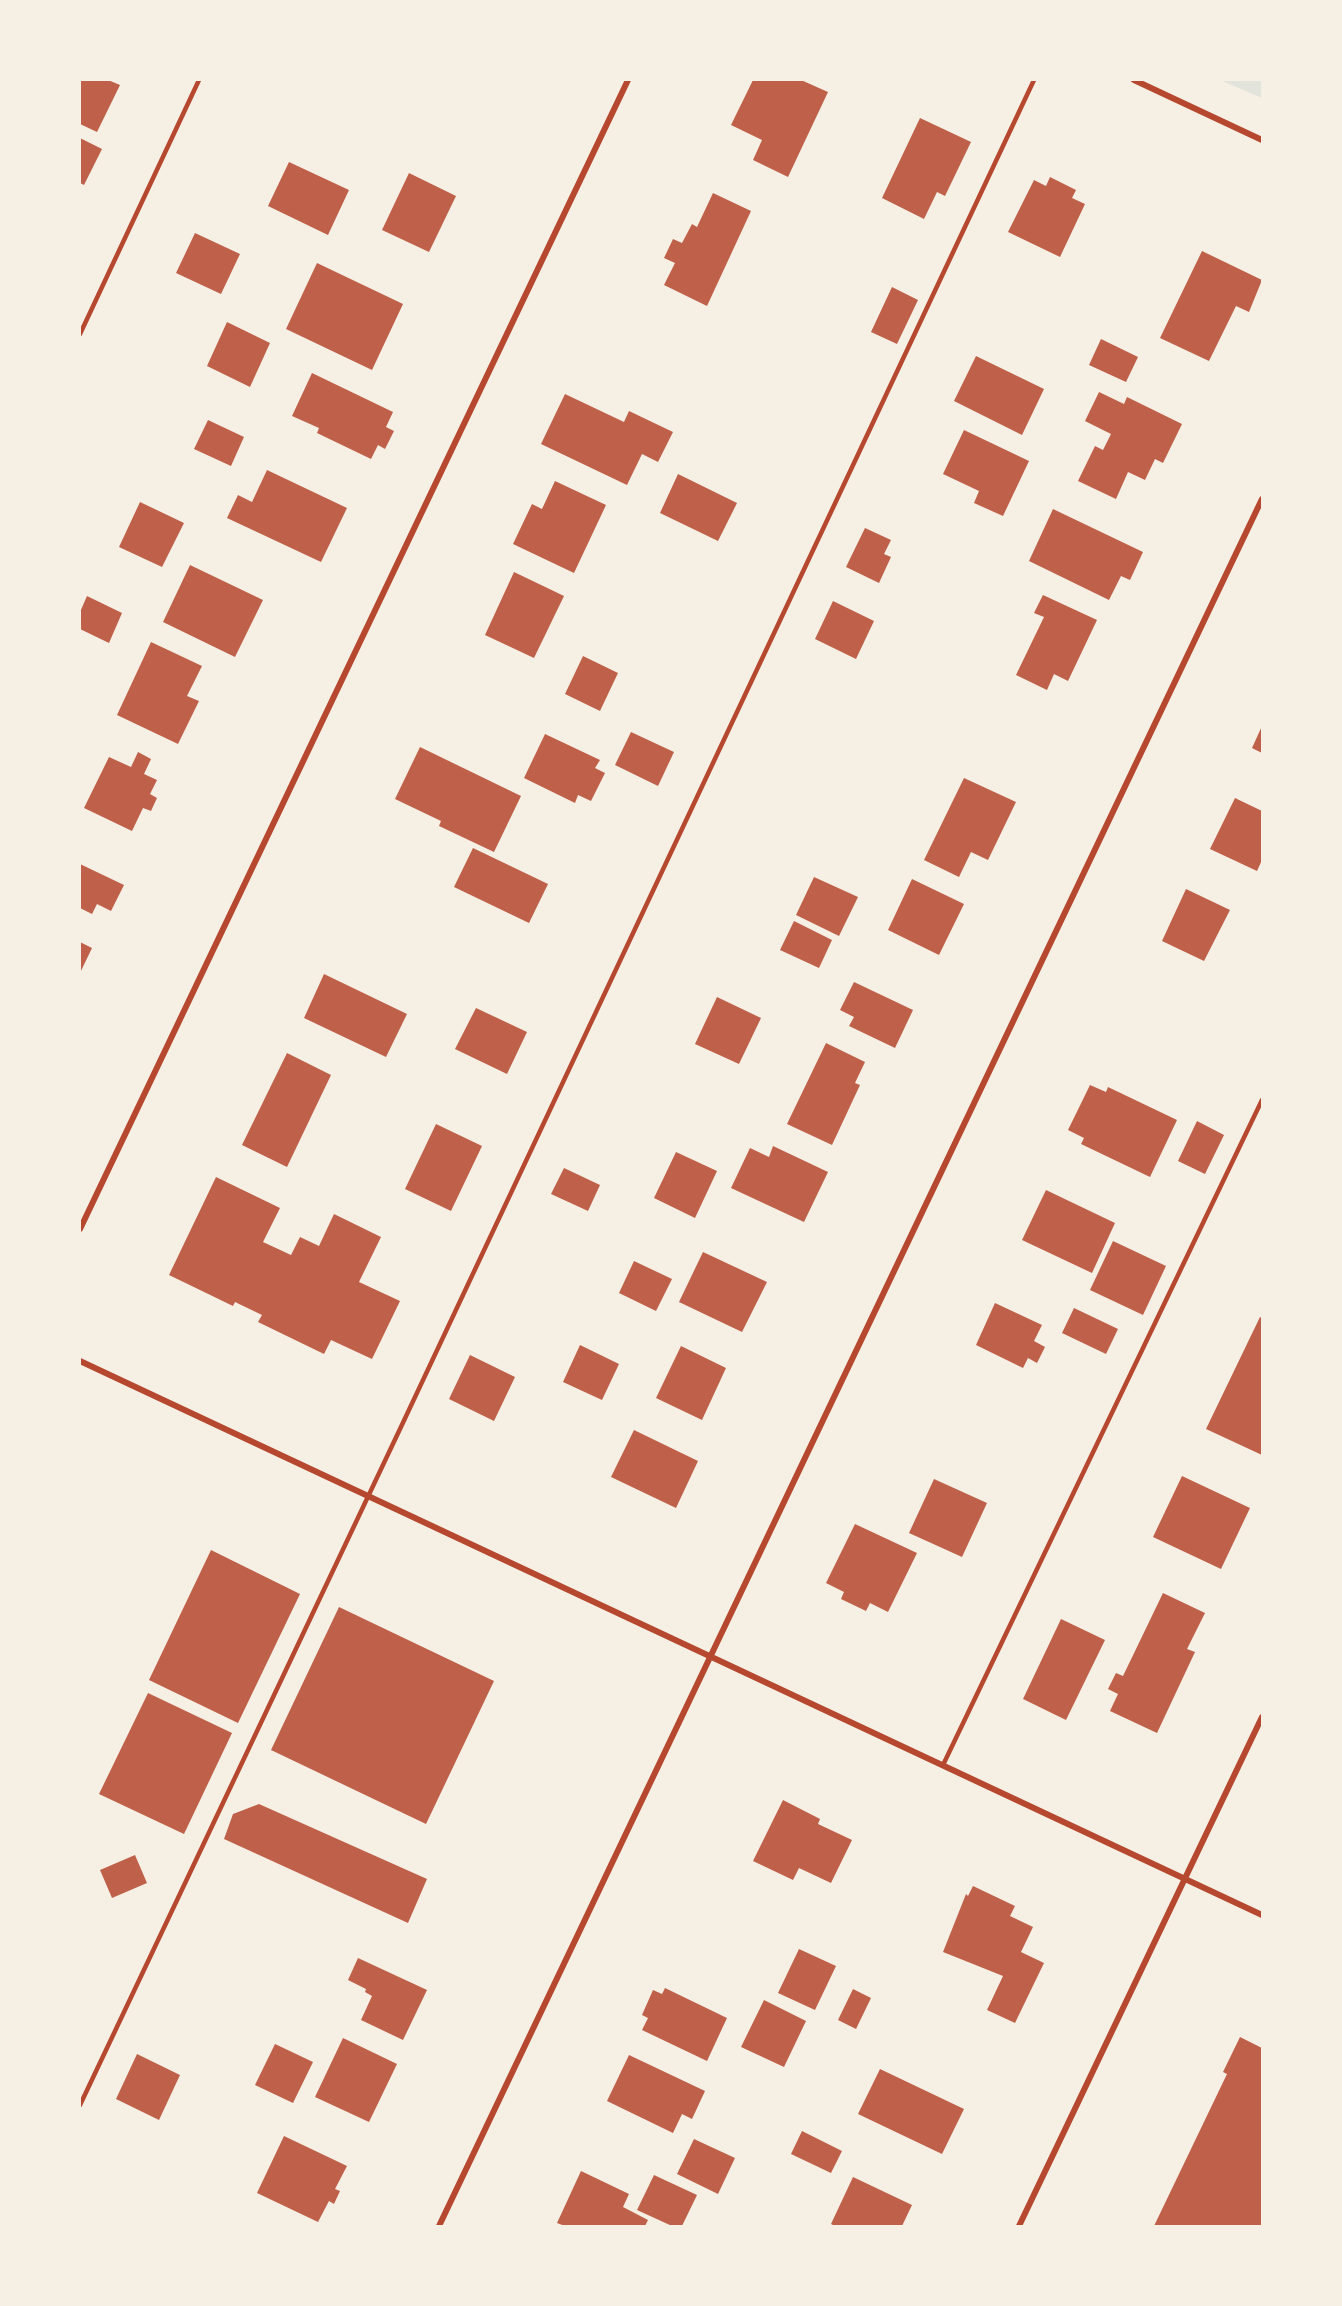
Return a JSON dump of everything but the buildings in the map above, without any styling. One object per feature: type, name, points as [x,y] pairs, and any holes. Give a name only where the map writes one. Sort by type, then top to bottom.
[{"type":"street","points":[[80,1229],[628,80]]},
{"type":"street","points":[[1134,80],[1263,140]]},
{"type":"street","points":[[439,2226],[1263,499]]},
{"type":"street","points":[[80,1361],[1263,1916]]},
{"type":"street","points":[[1020,2226],[1263,1718]]},
{"type":"lane","points":[[80,334],[199,80]]},
{"type":"lane","points":[[80,2105],[1034,80]]},
{"type":"lane","points":[[943,1766],[1263,1100]]},
{"type":"shaded area","points":[[1220,80],[1262,80],[1262,98]]}]
